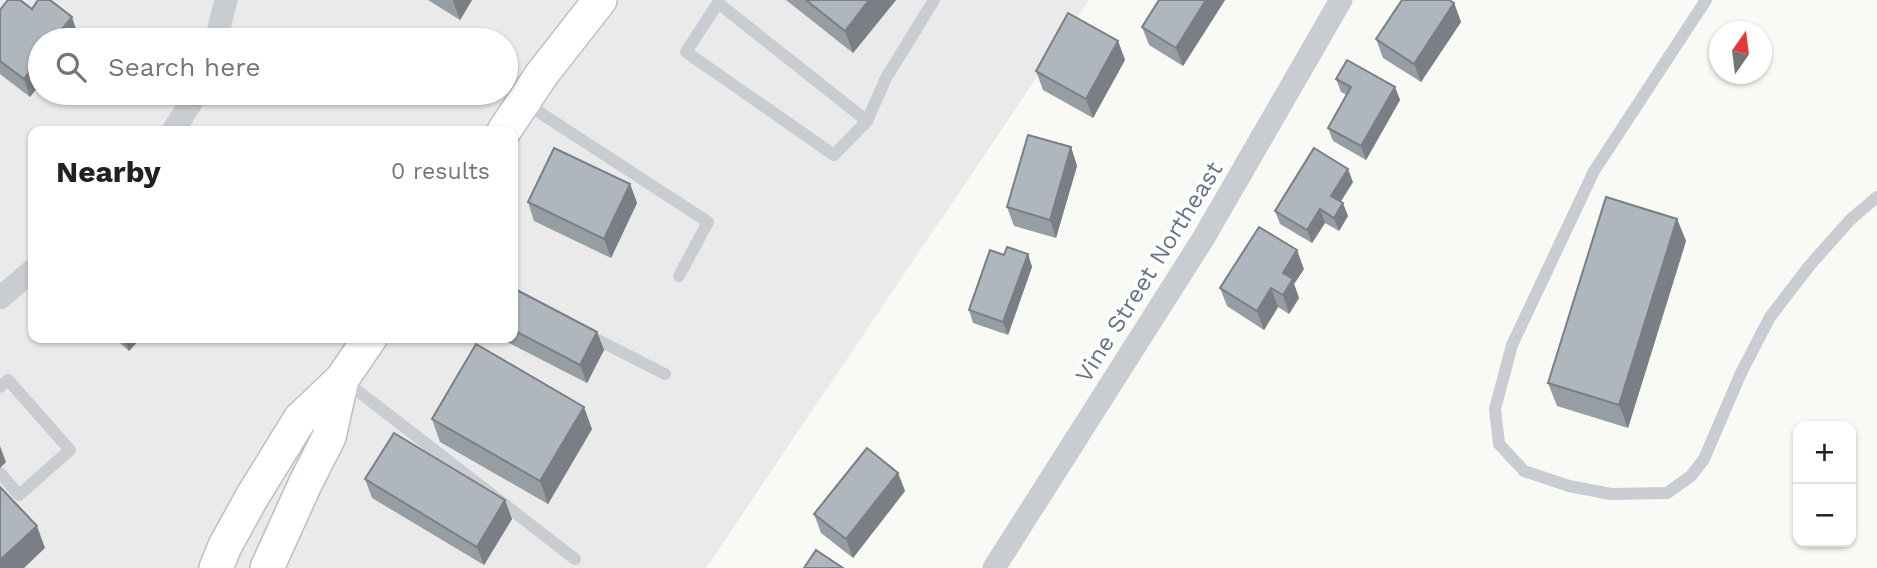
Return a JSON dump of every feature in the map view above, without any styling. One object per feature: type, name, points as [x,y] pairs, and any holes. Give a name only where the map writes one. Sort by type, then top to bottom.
[{"type":"main road","points":[[507,126],[542,74],[600,0]]},
{"type":"main road","points":[[216,561],[300,419],[342,379],[367,343]]},
{"type":"main road","points":[[267,568],[329,437],[342,379]]},
{"type":"street","points":[[219,28],[226,0]]},
{"type":"street","name":"Vine Street Northeast","points":[[994,568],[1203,239],[1341,0]]},
{"type":"street","points":[[176,126],[189,105]]},
{"type":"street","points":[[0,298],[28,274]]},
{"type":"lane","points":[[867,121],[718,1],[686,52],[834,155],[867,121],[886,78],[934,0]]},
{"type":"lane","points":[[1706,0],[1594,171],[1512,345],[1495,409],[1499,444],[1524,471],[1569,486],[1611,494],[1667,493],[1691,476],[1704,459],[1741,373],[1770,317],[1810,265],[1851,219],[1877,197]]},
{"type":"lane","points":[[524,100],[708,222],[679,276]]},
{"type":"lane","points":[[571,326],[665,374]]},
{"type":"lane","points":[[342,379],[575,559]]},
{"type":"lane","points":[[0,387],[8,380],[70,450],[19,495],[0,473]]},
{"type":"shaded area","points":[[0,0],[1089,0],[706,568],[0,568]]},
{"type":"building","points":[[8,0],[20,0],[32,9],[38,0],[50,0],[72,17],[63,28],[28,28],[28,74],[24,79],[0,61],[0,10]]},
{"type":"building","points":[[806,0],[869,0],[845,31]]},
{"type":"building","points":[[1159,0],[1206,0],[1176,48],[1142,27]]},
{"type":"building","points":[[1402,0],[1449,0],[1454,3],[1414,64],[1376,39]]},
{"type":"building","points":[[1068,13],[1118,41],[1086,99],[1036,71]]},
{"type":"building","points":[[1347,60],[1395,87],[1361,146],[1328,128],[1351,87],[1336,79]]},
{"type":"building","points":[[1028,135],[1071,147],[1050,220],[1007,207]]},
{"type":"building","points":[[554,148],[630,184],[604,239],[528,202]]},
{"type":"building","points":[[1314,148],[1348,169],[1331,196],[1343,203],[1334,218],[1320,209],[1307,230],[1275,211]]},
{"type":"building","points":[[1606,197],[1677,219],[1619,405],[1548,383]]},
{"type":"building","points":[[1259,227],[1297,250],[1283,273],[1293,279],[1283,295],[1271,288],[1257,311],[1220,288]]},
{"type":"building","points":[[1007,247],[1028,254],[1003,322],[969,310],[990,250],[1004,255]]},
{"type":"building","points":[[518,291],[597,332],[580,365],[518,333]]},
{"type":"building","points":[[476,344],[584,407],[540,481],[432,419]]},
{"type":"building","points":[[394,433],[505,500],[477,547],[365,479]]},
{"type":"building","points":[[867,448],[898,473],[846,539],[814,514]]},
{"type":"building","points":[[0,487],[37,526],[0,560]]},
{"type":"building","points":[[816,550],[843,568],[804,568]]}]
